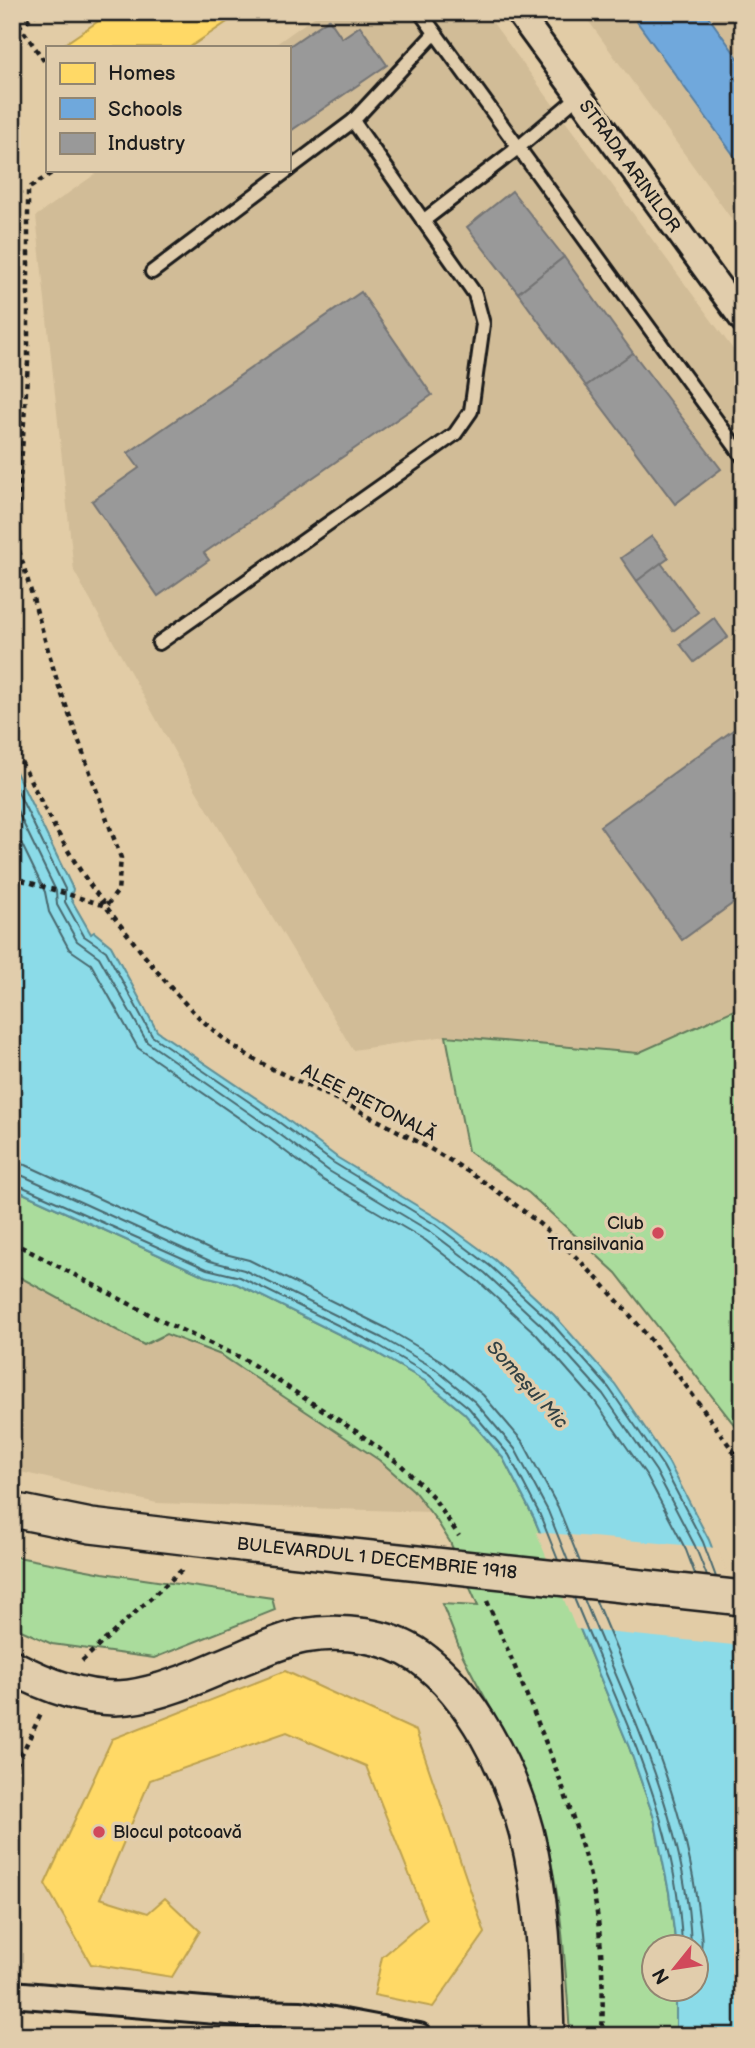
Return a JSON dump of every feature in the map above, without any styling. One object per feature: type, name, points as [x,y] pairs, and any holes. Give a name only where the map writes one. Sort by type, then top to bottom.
[{"type":"street","name":"STRADA ARINILOR","points":[[518,12],[743,320]]},
{"type":"street","name":"BULEVARDUL 1 DECEMBRIE 1918","points":[[12,1510],[91,1526],[743,1598]]},
{"type":"street","points":[[12,1667],[69,1690],[97,1696],[127,1697],[158,1691],[303,1636],[325,1634],[385,1639],[420,1657],[445,1679],[467,1704],[509,1783],[526,1830],[537,1889],[544,1950],[547,2036]]},
{"type":"street","points":[[12,1994],[240,2013],[301,2014],[419,2036]]},
{"type":"lane","points":[[420,12],[743,457]]},
{"type":"lane","points":[[290,168],[353,121],[435,33]]},
{"type":"lane","points":[[423,221],[519,147],[579,96]]},
{"type":"lane","points":[[159,643],[455,433],[471,411],[483,324],[475,294],[353,121]]},
{"type":"lane","points":[[152,272],[284,172]]},
{"type":"path","points":[[38,12],[20,26],[46,64]]},
{"type":"path","points":[[12,877],[106,906],[118,891],[121,858],[57,681],[16,540],[28,362],[28,190],[53,172]]},
{"type":"path","name":"ALEE PIETONALĂ","points":[[12,744],[66,847],[106,906],[166,985],[196,1016],[254,1059],[380,1121],[453,1162],[517,1206],[563,1245],[668,1360],[743,1465]]},
{"type":"path","points":[[82,1661],[188,1564]]},
{"type":"path","points":[[12,1774],[46,1705]]},
{"type":"shaded area","points":[[321,12],[485,12],[743,363],[743,1006],[638,1053],[446,1036],[353,1050],[194,787],[74,571],[36,216],[98,172],[290,172],[290,46],[273,46]]},
{"type":"shaded area","points":[[582,12],[743,12],[743,235]]},
{"type":"shaded area","points":[[12,1273],[144,1345],[166,1334],[221,1355],[379,1460],[413,1490],[431,1512],[157,1503],[12,1470]]},
{"type":"green space","name":"Club Transilvania","points":[[743,1006],[743,1436],[616,1273],[529,1193],[468,1151],[446,1036],[638,1053]]},
{"type":"green space","points":[[12,1188],[205,1276],[237,1284],[375,1352],[425,1381],[464,1413],[503,1458],[534,1518],[629,1747],[654,1818],[674,1932],[640,1932],[640,2002],[676,2002],[676,2036],[570,2036],[560,1913],[541,1822],[517,1757],[462,1654],[442,1604],[478,1606],[450,1542],[413,1490],[379,1460],[221,1355],[166,1334],[144,1345],[12,1273]]},
{"type":"green space","points":[[12,1556],[103,1573],[272,1598],[275,1610],[154,1658],[52,1644],[12,1626]]},
{"type":"water","name":"Someșul Mic","points":[[12,764],[73,889],[71,899],[91,934],[94,932],[111,946],[157,1031],[281,1115],[338,1158],[439,1219],[495,1260],[554,1315],[615,1384],[669,1463],[709,1540],[743,1629],[743,2036],[676,2036],[676,2002],[710,2002],[710,1932],[674,1932],[654,1818],[629,1747],[534,1518],[503,1458],[464,1413],[425,1381],[375,1352],[237,1284],[205,1276],[12,1188]]},
{"type":"pier","points":[[536,1532],[717,1548],[743,1618],[743,1646],[576,1629]]},
{"type":"building: Homes","points":[[112,12],[242,12],[191,46],[61,46]]},
{"type":"building: Homes","name":"Blocul potcoavă","points":[[285,1671],[416,1731],[485,1933],[433,2007],[374,1995],[382,1957],[427,1919],[366,1766],[287,1732],[150,1780],[100,1898],[148,1913],[165,1898],[200,1931],[172,1977],[91,1964],[45,1884],[112,1739]]},
{"type":"building: Schools","points":[[644,12],[705,12],[743,65],[743,168],[635,19]]},
{"type":"building: Industry","points":[[329,19],[342,38],[360,26],[387,65],[290,131],[289,46]]},
{"type":"building: Industry","points":[[512,191],[564,257],[518,293],[467,227]]},
{"type":"building: Industry","points":[[564,257],[633,353],[586,386],[518,293]]},
{"type":"building: Industry","points":[[361,292],[432,395],[204,553],[209,560],[158,596],[92,501],[139,468],[128,453]]},
{"type":"building: Industry","points":[[633,353],[721,469],[675,504],[586,386]]},
{"type":"building: Industry","points":[[652,536],[669,558],[637,581],[621,558]]},
{"type":"building: Industry","points":[[661,563],[698,612],[673,631],[637,581]]},
{"type":"building: Industry","points":[[714,618],[728,637],[694,662],[680,644]]},
{"type":"building: Industry","points":[[743,723],[743,896],[682,940],[600,826]]},
{"type":"place","name":"Club Transilvania","points":[[658,1233]]},
{"type":"place","name":"Blocul potcoavă","points":[[99,1832]]}]
